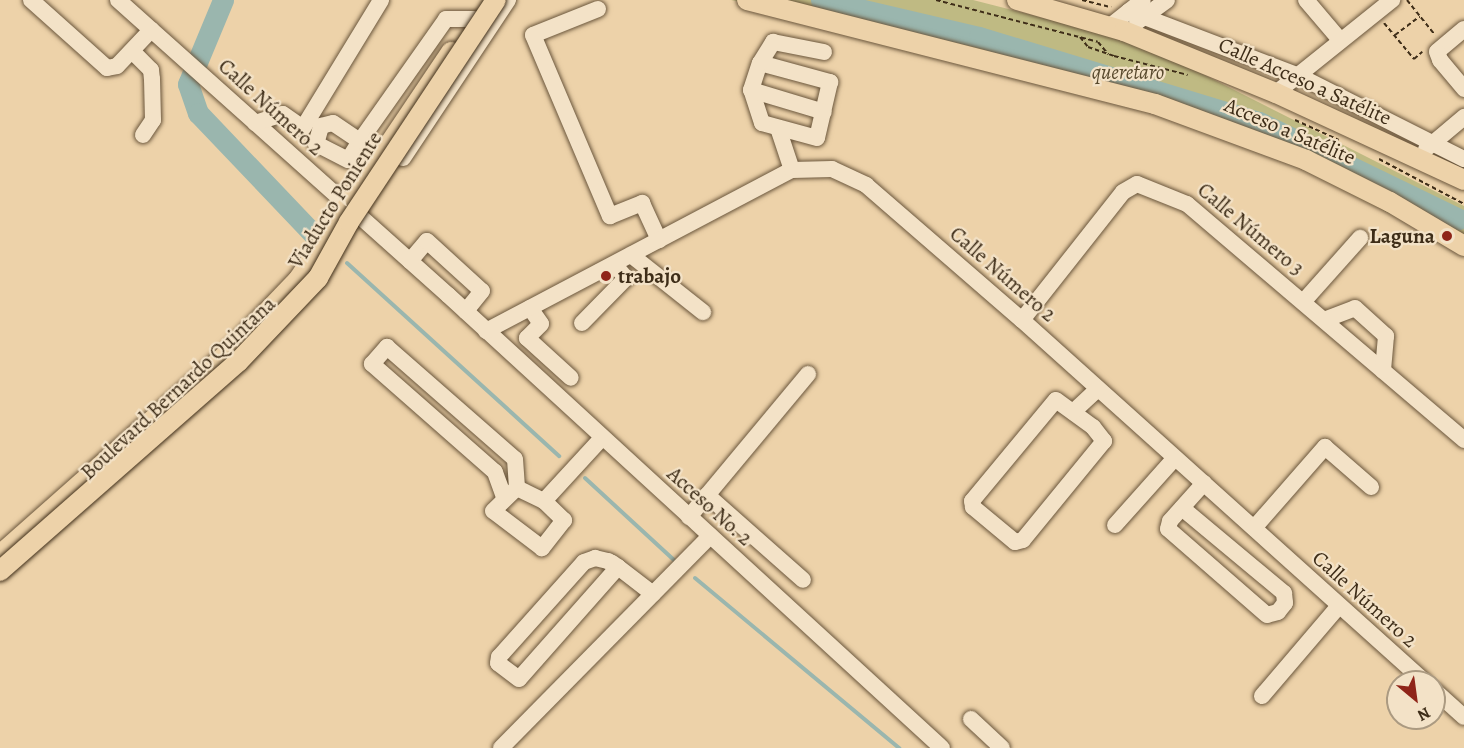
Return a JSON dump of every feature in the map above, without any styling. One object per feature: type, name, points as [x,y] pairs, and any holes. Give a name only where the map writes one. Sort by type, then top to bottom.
[{"type":"main road","name":"Boulevard Bernardo Quintana","points":[[1,557],[225,356],[298,280],[376,159],[486,0]]},
{"type":"main road","name":"Viaducto Poniente","points":[[1,557],[238,362],[318,278],[355,212],[496,0]]},
{"type":"main road","name":"Acceso a Satélite","points":[[747,0],[1155,104],[1306,160],[1390,202],[1461,244]]},
{"type":"main road","name":"Calle Acceso a Satélite","points":[[1017,0],[1117,29],[1276,93],[1464,180]]},
{"type":"street","points":[[31,0],[107,68],[117,66],[151,30]]},
{"type":"street","name":"Calle Número 2","points":[[118,0],[346,205],[358,222],[410,261],[448,295]]},
{"type":"street","points":[[287,152],[381,0]]},
{"type":"street","name":"Boulevard Bernardo Quintana","points":[[0,583],[202,404],[272,337],[327,273],[358,222],[508,0]]},
{"type":"street","points":[[1117,29],[1143,0]]},
{"type":"street","points":[[1131,13],[1167,0]]},
{"type":"street","points":[[1306,0],[1340,40]]},
{"type":"street","points":[[1276,93],[1392,0]]},
{"type":"street","points":[[598,9],[533,35],[610,216],[642,203],[658,240]]},
{"type":"street","points":[[1131,13],[1297,75],[1464,159]]},
{"type":"street","points":[[376,159],[360,141],[446,19],[474,19]]},
{"type":"street","points":[[1464,30],[1438,46],[1440,60],[1464,89]]},
{"type":"street","points":[[760,63],[830,82],[817,138],[762,123],[751,90],[760,63],[773,42],[824,52]]},
{"type":"street","points":[[132,51],[151,70],[153,120],[143,135]]},
{"type":"street","points":[[751,90],[824,112]]},
{"type":"street","points":[[255,123],[283,114],[303,128]]},
{"type":"street","points":[[1418,158],[1432,142],[1464,117]]},
{"type":"street","points":[[778,128],[792,170]]},
{"type":"street","name":"Calle Número 2","points":[[486,331],[792,170],[832,170],[866,185],[1022,320],[1411,670]]},
{"type":"street","name":"Calle Número 3","points":[[1022,320],[1123,192],[1137,184],[1180,198],[1463,438]]},
{"type":"street","points":[[1303,302],[1360,238]]},
{"type":"street","points":[[410,261],[427,241],[482,291],[466,311]]},
{"type":"street","points":[[631,255],[704,312]]},
{"type":"street","points":[[582,323],[626,278],[614,264]]},
{"type":"street","name":"Acceso No. 2","points":[[448,295],[942,748]]},
{"type":"street","points":[[530,308],[541,324],[527,338],[572,378]]},
{"type":"street","points":[[1324,320],[1355,308],[1386,336],[1383,371]]},
{"type":"street","points":[[544,501],[511,492],[495,472],[372,364],[387,347],[515,459],[511,492],[493,511],[542,548],[564,520],[544,501]]},
{"type":"street","points":[[689,517],[808,374]]},
{"type":"street","points":[[1073,412],[1098,389]]},
{"type":"street","points":[[1059,401],[1073,412],[1104,441],[1023,540],[1015,542],[973,507],[972,501],[1052,402],[1059,401]]},
{"type":"street","points":[[544,501],[602,438]]},
{"type":"street","points":[[1254,528],[1325,447],[1371,487]]},
{"type":"street","points":[[1115,525],[1175,458]]},
{"type":"street","points":[[1182,508],[1284,593],[1285,603],[1278,612],[1268,615],[1169,531],[1168,524],[1182,508],[1204,483]]},
{"type":"street","points":[[707,495],[803,580]]},
{"type":"street","points":[[501,748],[710,536]]},
{"type":"street","points":[[618,567],[519,679],[498,663],[499,657],[584,562],[600,558],[618,567],[653,594]]},
{"type":"street","points":[[1262,696],[1339,606]]},
{"type":"street","points":[[1446,701],[1464,717]]},
{"type":"street","points":[[971,718],[1002,748]]},
{"type":"path","points":[[936,0],[1098,42],[1108,54]]},
{"type":"path","points":[[1082,0],[1131,13]]},
{"type":"path","points":[[1376,13],[1414,59],[1438,46],[1420,16],[1407,0]]},
{"type":"path","points":[[1395,35],[1420,16]]},
{"type":"path","points":[[1080,37],[1088,47],[1108,54],[1194,76]]},
{"type":"path","points":[[1291,118],[1346,143]]},
{"type":"path","points":[[1375,156],[1464,204]]},
{"type":"green space","name":"queretaro","points":[[731,0],[973,0],[1141,43],[1464,206],[1464,254],[1247,136],[834,23]]},
{"type":"waterway","points":[[223,0],[188,84],[198,113],[317,238]]},
{"type":"waterway","points":[[821,0],[979,37],[1259,122],[1459,219]]},
{"type":"waterway","points":[[347,263],[559,456]]},
{"type":"waterway","points":[[585,478],[676,562]]},
{"type":"waterway","points":[[695,578],[899,748]]},
{"type":"place","name":"Laguna","points":[[1447,236]]},
{"type":"place","name":"trabajo","points":[[606,276]]}]
